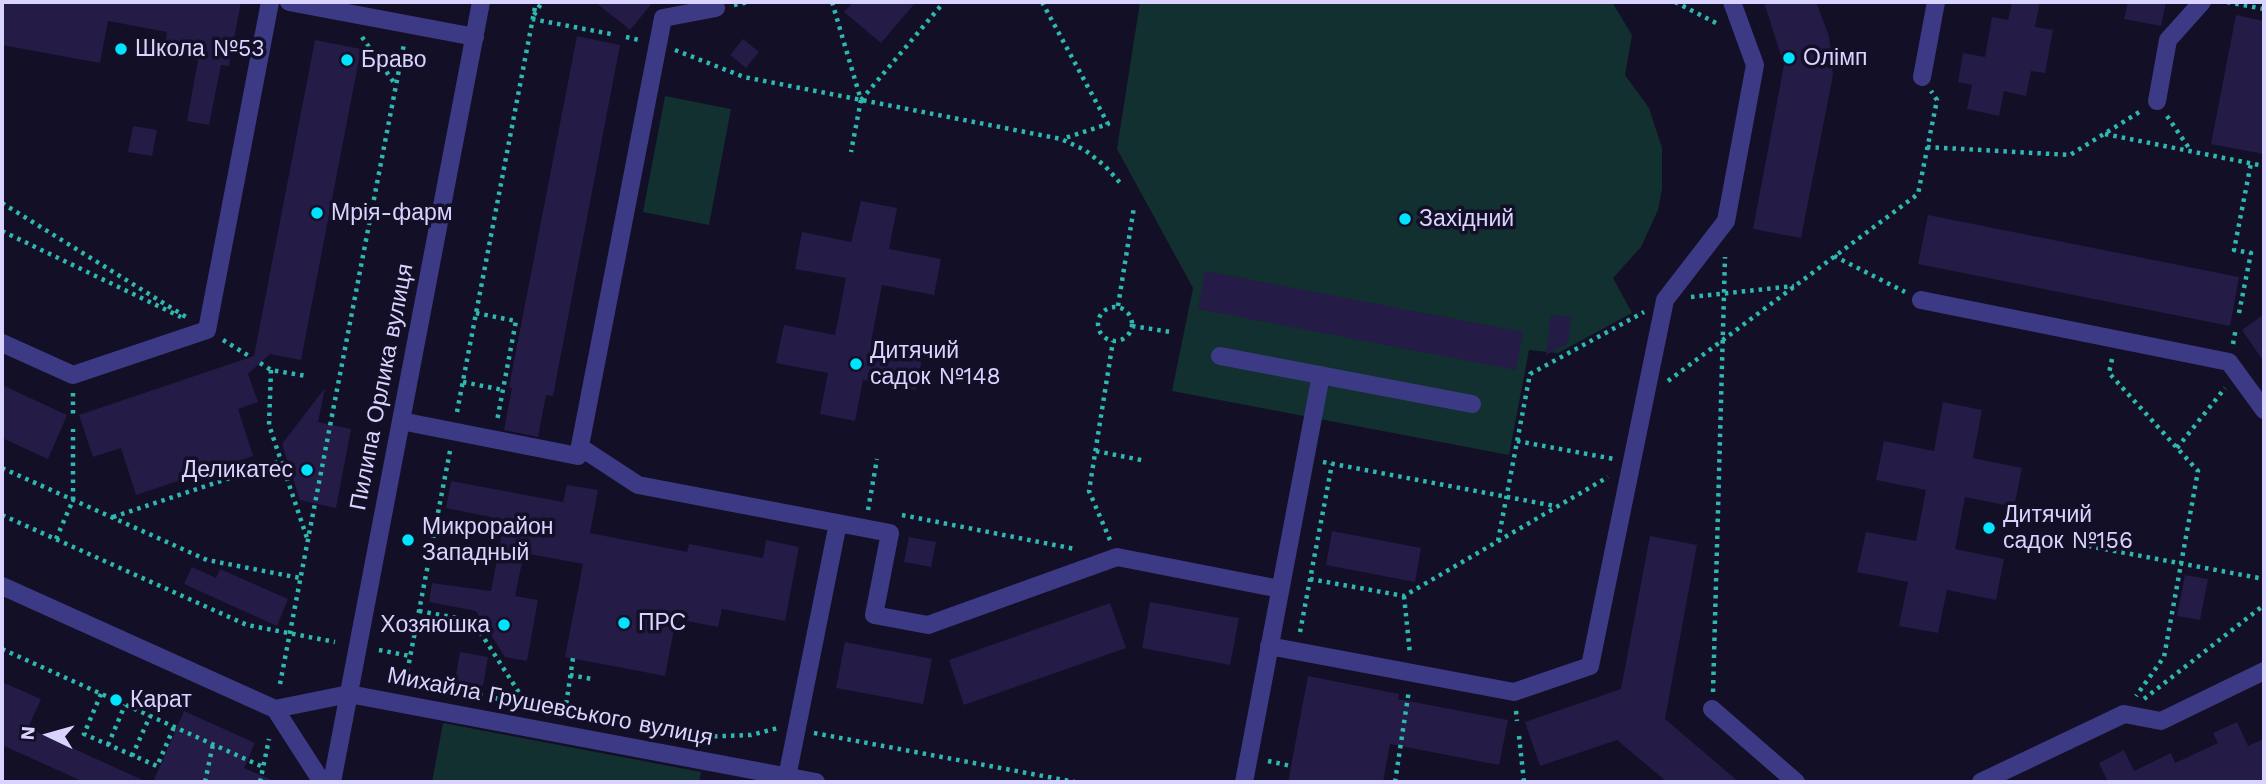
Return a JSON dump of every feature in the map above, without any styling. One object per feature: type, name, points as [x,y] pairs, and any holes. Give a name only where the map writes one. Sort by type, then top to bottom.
[{"type":"street","points":[[2,343],[73,375],[207,330],[270,2]]},
{"type":"street","points":[[289,2],[475,37]]},
{"type":"street","name":"Пилипа Орлика вулиця","points":[[332,782],[481,2]]},
{"type":"street","points":[[1269,646],[1514,692],[1590,666],[1665,300],[1726,221],[1755,65],[1732,2]]},
{"type":"street","points":[[1922,77],[1936,2]]},
{"type":"street","points":[[2157,101],[2168,40],[2202,2]]},
{"type":"street","points":[[401,421],[578,456],[663,18],[716,8]]},
{"type":"street","points":[[1921,300],[2229,362],[2264,410]]},
{"type":"street","points":[[1220,356],[1472,404]]},
{"type":"street","points":[[1244,782],[1321,375]]},
{"type":"street","points":[[580,447],[638,485],[890,533],[874,615],[928,625],[1117,558],[1280,589]]},
{"type":"street","points":[[788,777],[838,523]]},
{"type":"street","points":[[2,586],[275,709],[322,782]]},
{"type":"street","points":[[1981,782],[2124,714],[2161,721],[2264,671]]},
{"type":"street","name":"Михайла Грушевського вулиця","points":[[275,709],[349,694],[816,782]]},
{"type":"street","points":[[1712,709],[1796,782]]},
{"type":"street","points":[[713,782],[717,764]]},
{"type":"path","points":[[496,698],[406,678],[536,2]]},
{"type":"path","points":[[532,19],[542,2]]},
{"type":"path","points":[[832,2],[861,100],[851,152]]},
{"type":"path","points":[[861,100],[944,2]]},
{"type":"path","points":[[1042,2],[1108,124],[1061,139]]},
{"type":"path","points":[[1675,2],[1745,38]]},
{"type":"path","points":[[2227,2],[2264,9]]},
{"type":"path","points":[[346,13],[396,85]]},
{"type":"path","points":[[532,19],[611,34]]},
{"type":"path","points":[[280,684],[408,24]]},
{"type":"path","points":[[658,43],[744,77],[1061,139],[1084,150],[1105,166],[1122,185]]},
{"type":"path","points":[[1645,398],[1918,194],[1937,100]]},
{"type":"path","points":[[1927,147],[2070,155],[2157,101],[2191,151]]},
{"type":"path","points":[[2104,134],[2264,166]]},
{"type":"path","points":[[2239,313],[2251,253],[2234,250],[2251,163]]},
{"type":"path","points":[[2,203],[249,356]]},
{"type":"path","points":[[1118,306],[1134,207]]},
{"type":"path","points":[[1712,709],[1726,221]]},
{"type":"path","points":[[2,231],[207,330]]},
{"type":"path","points":[[1834,256],[1921,300]]},
{"type":"path","points":[[1498,541],[1530,374],[1665,300],[1794,286]]},
{"type":"path","points":[[1118,306],[1127,311],[1132,326],[1123,339],[1113,341],[1103,337],[1098,321],[1107,308],[1118,306]]},
{"type":"path","points":[[476,313],[516,321],[494,439]]},
{"type":"path","points":[[1132,326],[1171,332]]},
{"type":"path","points":[[1113,341],[1089,491],[1117,558]]},
{"type":"path","points":[[260,363],[271,370],[306,376]]},
{"type":"path","points":[[271,370],[269,425],[308,541]]},
{"type":"path","points":[[2109,373],[2198,471],[2164,657],[2124,714]]},
{"type":"path","points":[[2177,448],[2237,373]]},
{"type":"path","points":[[463,382],[503,390]]},
{"type":"path","points":[[56,539],[73,500],[73,429]]},
{"type":"path","points":[[1517,441],[1632,463]]},
{"type":"path","points":[[1096,451],[1146,461]]},
{"type":"path","points":[[864,528],[877,458]]},
{"type":"path","points":[[1305,459],[1557,507]]},
{"type":"path","points":[[112,518],[281,461]]},
{"type":"path","points":[[1310,579],[1404,596],[1632,463]]},
{"type":"path","points":[[1297,651],[1332,464]]},
{"type":"path","points":[[2,468],[207,560],[300,578]]},
{"type":"path","points":[[868,509],[881,511]]},
{"type":"path","points":[[2,514],[247,625],[335,642]]},
{"type":"path","points":[[894,514],[1078,550]]},
{"type":"path","points":[[2088,546],[2264,579]]},
{"type":"path","points":[[1395,782],[1412,673],[1404,596]]},
{"type":"path","points":[[2124,714],[2264,605]]},
{"type":"path","points":[[419,611],[473,621],[527,705]]},
{"type":"path","points":[[2,649],[263,767]]},
{"type":"path","points":[[379,650],[410,656]]},
{"type":"path","points":[[565,712],[573,658]]},
{"type":"path","points":[[570,675],[592,679]]},
{"type":"path","points":[[101,694],[84,734],[108,745],[156,766],[174,727]]},
{"type":"path","points":[[108,745],[125,705]]},
{"type":"path","points":[[132,755],[150,716]]},
{"type":"path","points":[[260,782],[270,734]]},
{"type":"path","points":[[1519,736],[1524,782]]},
{"type":"path","points":[[205,782],[213,744]]},
{"type":"green space","name":"Західний","points":[[1140,2],[1612,2],[1632,35],[1625,75],[1649,108],[1662,148],[1662,189],[1658,210],[1641,247],[1613,278],[1632,313],[1558,353],[1529,350],[1509,455],[1172,391],[1193,288],[1117,149]]},
{"type":"green space","points":[[665,96],[731,109],[709,225],[643,212]]},
{"type":"green space","points":[[443,723],[701,772],[699,782],[432,782]]},
{"type":"building","points":[[2,2],[241,2],[229,66],[221,65],[209,125],[187,121],[198,60],[163,54],[167,32],[108,21],[100,63],[2,45]]},
{"type":"building","points":[[595,2],[653,2],[630,30]]},
{"type":"building","points":[[853,2],[916,2],[881,43],[844,12]]},
{"type":"building","points":[[1764,2],[1816,2],[1829,36],[1833,75],[1801,238],[1753,229],[1784,65]]},
{"type":"building","points":[[2012,2],[2040,2],[2035,27],[2053,30],[2045,73],[2031,71],[2026,96],[2004,91],[1999,116],[1967,109],[1972,85],[1958,82],[1963,53],[1985,57],[1992,17],[2008,20]]},
{"type":"building","points":[[2128,2],[2166,2],[2161,26],[2124,19]]},
{"type":"building","points":[[2236,15],[2264,21],[2264,154],[2211,144]]},
{"type":"building","points":[[577,36],[620,45],[553,396],[546,395],[538,437],[504,430],[512,388],[509,387]]},
{"type":"building","points":[[743,39],[759,52],[746,68],[730,55]]},
{"type":"building","points":[[315,40],[361,49],[301,360],[270,354],[248,374],[258,402],[238,409],[253,456],[136,495],[121,448],[93,457],[79,415],[254,356]]},
{"type":"building","points":[[133,126],[157,130],[152,156],[128,152]]},
{"type":"building","points":[[861,201],[897,208],[889,249],[941,259],[934,295],[882,285],[871,342],[923,352],[916,390],[863,380],[855,421],[820,414],[828,373],[776,363],[784,325],[835,335],[846,278],[795,269],[802,232],[851,242]]},
{"type":"building","points":[[1928,215],[2239,277],[2230,326],[1918,264]]},
{"type":"building","points":[[1205,271],[1523,332],[1516,370],[1198,309]]},
{"type":"building","points":[[2264,314],[2264,362],[2242,330]]},
{"type":"building","points":[[1551,315],[1571,317],[1568,343],[1546,355]]},
{"type":"building","points":[[2,385],[67,415],[48,459],[2,438]]},
{"type":"building","points":[[325,388],[318,422],[351,429],[336,508],[300,500],[282,444]]},
{"type":"building","points":[[1943,402],[1982,410],[1973,458],[2022,468],[2014,507],[1965,497],[1955,549],[2004,559],[1996,600],[1947,590],[1938,633],[1899,626],[1908,582],[1857,572],[1866,532],[1916,541],[1926,490],[1876,480],[1884,441],[1934,451]]},
{"type":"building","points":[[451,481],[563,502],[567,485],[598,490],[590,533],[687,552],[689,544],[763,558],[766,540],[799,547],[785,621],[722,609],[718,627],[676,619],[665,676],[565,657],[583,564],[524,553],[515,596],[538,600],[527,661],[505,657],[476,611],[429,602],[432,583],[491,591],[504,523],[491,520],[491,517],[446,508]]},
{"type":"building","points":[[1332,531],[1421,548],[1415,582],[1326,565]]},
{"type":"building","points":[[1650,536],[1697,545],[1665,719],[1739,782],[1667,782],[1617,740],[1540,766],[1525,722],[1621,689]]},
{"type":"building","points":[[909,537],[936,542],[931,567],[904,562]]},
{"type":"building","points":[[192,567],[216,578],[220,569],[288,599],[277,626],[184,584]]},
{"type":"building","points":[[2185,575],[2208,579],[2200,620],[2177,616]]},
{"type":"building","points":[[1150,602],[1239,618],[1230,665],[1142,648]]},
{"type":"building","points":[[1110,603],[1126,648],[964,705],[949,660]]},
{"type":"building","points":[[845,642],[932,659],[923,704],[836,688]]},
{"type":"building","points":[[460,652],[488,657],[483,686],[455,681]]},
{"type":"building","points":[[1308,676],[1399,694],[1398,699],[1508,720],[1499,765],[1390,744],[1383,782],[1288,782]]},
{"type":"building","points":[[2,682],[41,699],[28,728],[147,782],[84,782],[2,745]]},
{"type":"building","points":[[184,711],[255,743],[244,768],[276,782],[153,782]]},
{"type":"building","points":[[2237,722],[2248,746],[2264,739],[2264,782],[2108,782],[2099,763],[2124,750],[2134,771],[2171,753],[2175,763],[2218,743],[2213,733]]},
{"type":"place","name":"Школа №53","points":[[121,49]]},
{"type":"place","name":"Олімп","points":[[1789,58]]},
{"type":"place","name":"Браво","points":[[347,60]]},
{"type":"place","name":"Мрія-фарм","points":[[317,213]]},
{"type":"place","name":"Західний","points":[[1405,219]]},
{"type":"place","name":"Дитячий садок №148","points":[[856,364]]},
{"type":"place","name":"Деликатес","points":[[307,470]]},
{"type":"place","name":"Дитячий садок №156","points":[[1989,528]]},
{"type":"place","name":"Микрорайон Западный","points":[[408,540]]},
{"type":"place","name":"ПРС","points":[[624,623]]},
{"type":"place","name":"Хозяюшка","points":[[504,625]]},
{"type":"place","name":"Карат","points":[[116,700]]}]
